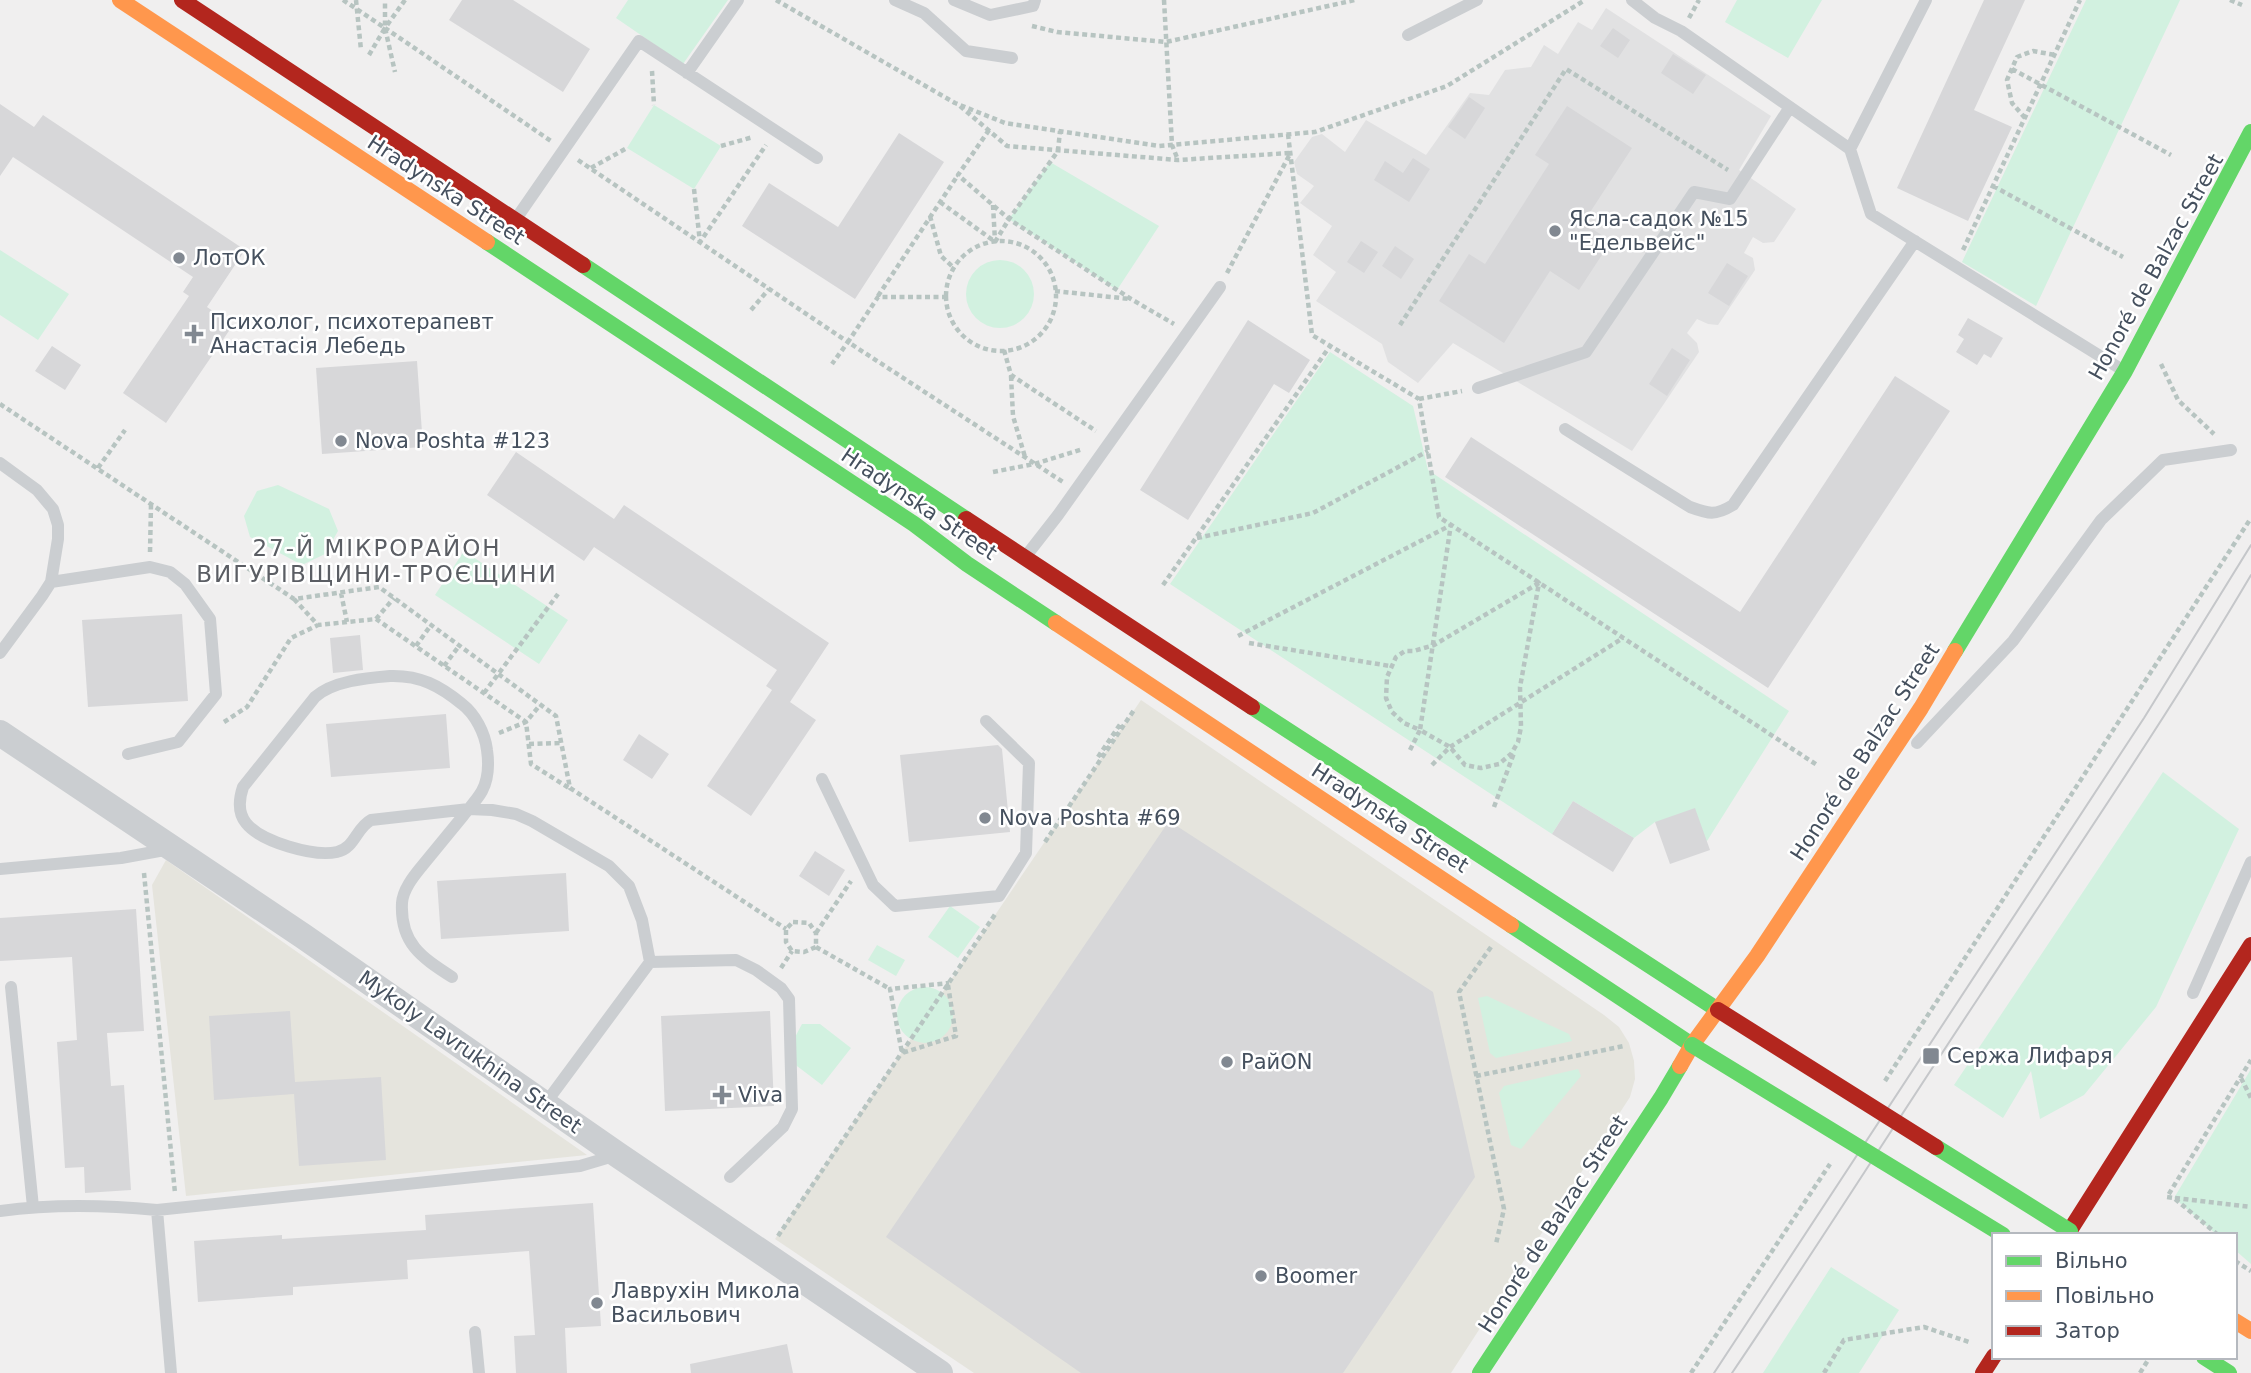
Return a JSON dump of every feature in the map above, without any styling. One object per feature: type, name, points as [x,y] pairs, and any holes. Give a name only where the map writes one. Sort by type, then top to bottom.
[{"type":"street","name":"Hradynska Street","points":[[120,0],[902,517],[967,564],[1692,1045],[2000,1233]]},
{"type":"street","name":"Hradynska Street","points":[[182,0],[516,219],[1024,559],[1718,1010],[2069,1233]]},
{"type":"street","name":"Honoré de Balzac Street","points":[[1480,1373],[1661,1098],[1692,1045],[1757,956],[1921,708],[2124,371],[2251,132]]},
{"type":"street","name":"Mykoly Lavrukhina Street","points":[[0,733],[303,936],[618,1155],[940,1373]]},
{"type":"street","points":[[2072,1233],[2251,945]]},
{"type":"street","points":[[2207,1359],[2229,1373]]},
{"type":"lane","points":[[687,73],[738,0]]},
{"type":"lane","points":[[895,0],[924,13],[966,51],[1012,58]]},
{"type":"lane","points":[[954,0],[990,15],[1033,6],[1035,0]]},
{"type":"lane","points":[[1408,35],[1477,0]]},
{"type":"lane","points":[[1633,0],[1655,18],[1681,31],[1850,149],[1871,214],[2124,371]]},
{"type":"lane","points":[[1850,149],[1926,0]]},
{"type":"lane","points":[[516,219],[639,41],[817,158]]},
{"type":"lane","points":[[1478,388],[1586,352],[1694,191],[1730,199],[1790,107]]},
{"type":"lane","points":[[1565,429],[1690,508],[1705,513],[1719,513],[1732,505],[1914,241]]},
{"type":"lane","points":[[1024,559],[1220,287]]},
{"type":"lane","points":[[1854,810],[2012,641],[2101,520],[2163,460],[2231,450]]},
{"type":"lane","points":[[0,463],[37,490],[56,516],[58,539],[51,582],[2,646]]},
{"type":"lane","points":[[51,582],[150,568],[170,572],[185,584],[210,619],[216,694],[178,742],[128,754]]},
{"type":"lane","points":[[452,977],[426,960],[407,938],[402,900],[412,878],[469,809],[483,790],[489,766],[485,738],[467,708],[443,688],[425,679],[392,676],[352,682],[324,690],[314,697],[247,781],[240,802],[246,823],[260,835],[303,850],[328,853],[339,852],[351,845],[362,826],[371,820],[469,809],[516,814],[609,866],[629,886],[642,920],[650,962],[545,1104]]},
{"type":"lane","points":[[822,779],[873,885],[895,906],[999,895],[1026,853],[1029,763],[986,721]]},
{"type":"lane","points":[[0,869],[121,858],[173,849]]},
{"type":"lane","points":[[2193,993],[2251,862]]},
{"type":"lane","points":[[650,962],[736,960],[781,988],[789,999],[792,1109],[783,1127],[730,1177]]},
{"type":"lane","points":[[11,987],[33,1207]]},
{"type":"lane","points":[[0,1211],[95,1205],[157,1210],[580,1166],[618,1155]]},
{"type":"lane","points":[[157,1210],[171,1373]]},
{"type":"lane","points":[[475,1332],[479,1373]]},
{"type":"path","points":[[343,0],[848,342],[1075,490]]},
{"type":"path","points":[[356,0],[361,50]]},
{"type":"path","points":[[384,0],[385,29],[395,72]]},
{"type":"path","points":[[369,55],[405,0]]},
{"type":"path","points":[[776,0],[955,103],[1005,123],[1158,146],[1315,132],[1447,86],[1585,0]]},
{"type":"path","points":[[1164,0],[1172,145],[1178,160]]},
{"type":"path","points":[[1030,25],[1057,32],[1166,42],[1355,0]]},
{"type":"path","points":[[1955,267],[2081,0]]},
{"type":"path","points":[[2230,0],[2242,5]]},
{"type":"path","points":[[650,49],[654,105]]},
{"type":"path","points":[[2025,118],[2012,103],[2007,80],[2017,57],[2033,51],[2055,55]]},
{"type":"path","points":[[1399,324],[1566,69],[1743,180]]},
{"type":"path","points":[[2012,69],[2171,155]]},
{"type":"path","points":[[955,103],[1007,146],[1178,160],[1290,153]]},
{"type":"path","points":[[832,364],[989,130]]},
{"type":"path","points":[[720,146],[776,131]]},
{"type":"path","points":[[700,242],[776,131]]},
{"type":"path","points":[[995,242],[1058,150],[1060,131]]},
{"type":"path","points":[[1288,134],[1312,335],[1419,399],[1478,388]]},
{"type":"path","points":[[590,168],[627,148]]},
{"type":"path","points":[[1220,287],[1290,153]]},
{"type":"path","points":[[958,175],[1009,219],[1131,299],[1188,331]]},
{"type":"path","points":[[1993,186],[2123,257]]},
{"type":"path","points":[[694,190],[700,242]]},
{"type":"path","points":[[940,202],[995,242]]},
{"type":"path","points":[[993,205],[995,242]]},
{"type":"path","points":[[930,216],[941,256],[953,267]]},
{"type":"path","points":[[1011,241],[1030,248],[1045,262],[1054,279],[1056,300],[1051,319],[1037,337],[1018,348],[995,351],[973,344],[957,329],[947,310],[946,288],[953,267],[968,251],[995,242],[1011,241]]},
{"type":"path","points":[[751,310],[769,289]]},
{"type":"path","points":[[1055,291],[1131,299]]},
{"type":"path","points":[[878,297],[947,297]]},
{"type":"path","points":[[1163,585],[1330,346]]},
{"type":"path","points":[[1004,350],[1011,375],[1013,416],[1026,458]]},
{"type":"path","points":[[2158,357],[2178,400],[2231,450]]},
{"type":"path","points":[[1011,375],[1111,441]]},
{"type":"path","points":[[1419,399],[1439,517],[1817,765]]},
{"type":"path","points":[[0,404],[294,599],[379,587],[556,716],[570,788],[786,929]]},
{"type":"path","points":[[98,468],[124,430]]},
{"type":"path","points":[[993,472],[1034,464],[1111,441]]},
{"type":"path","points":[[1196,538],[1313,513],[1428,452]]},
{"type":"path","points":[[150,568],[151,504]]},
{"type":"path","points":[[1884,1083],[2251,518]]},
{"type":"path","points":[[1238,636],[1451,524]]},
{"type":"path","points":[[1410,750],[1420,730],[1451,524]]},
{"type":"path","points":[[1518,742],[1511,754],[1499,764],[1481,768],[1465,765],[1450,747],[1404,723],[1392,712],[1386,698],[1387,677],[1396,657],[1405,651],[1434,645],[1539,583]]},
{"type":"path","points":[[1494,807],[1518,742],[1521,727],[1520,688],[1539,583]]},
{"type":"path","points":[[341,593],[347,622]]},
{"type":"path","points":[[484,693],[558,594]]},
{"type":"path","points":[[376,619],[394,598]]},
{"type":"path","points":[[223,722],[247,706],[291,638],[318,625]]},
{"type":"path","points":[[416,646],[431,625]]},
{"type":"path","points":[[1432,765],[1450,747],[1623,638]]},
{"type":"path","points":[[1249,643],[1390,666]]},
{"type":"path","points":[[444,666],[459,646]]},
{"type":"path","points":[[485,738],[526,722],[540,705]]},
{"type":"path","points":[[1040,849],[1135,708]]},
{"type":"path","points":[[529,744],[561,743]]},
{"type":"path","points":[[816,947],[816,933],[863,864]]},
{"type":"path","points":[[144,873],[177,1208]]},
{"type":"path","points":[[775,1240],[1002,905]]},
{"type":"path","points":[[816,933],[809,923],[793,922],[786,929],[786,942],[792,951],[804,952],[816,947]]},
{"type":"path","points":[[816,947],[890,989]]},
{"type":"path","points":[[1491,947],[1459,992],[1504,1209],[1496,1244]]},
{"type":"path","points":[[901,1053],[956,1036],[948,984]]},
{"type":"path","points":[[1476,1076],[1624,1046]]},
{"type":"path","points":[[2171,1197],[2251,1060]]},
{"type":"path","points":[[2240,1078],[2251,1098]]},
{"type":"path","points":[[1691,1373],[1838,1153]]},
{"type":"path","points":[[2171,1197],[2251,1207]]},
{"type":"path","points":[[2171,1197],[2216,1233]]},
{"type":"path","points":[[1824,1373],[1844,1340],[1924,1327],[1969,1342]]},
{"type":"shaded area","name":"Ясла-садок №15 \"Едельвейс\"","points":[[1606,8],[1771,116],[1739,170],[1796,209],[1774,242],[1763,243],[1753,237],[1744,253],[1753,258],[1755,270],[1718,325],[1697,319],[1687,333],[1697,343],[1699,352],[1632,451],[1453,343],[1418,383],[1388,362],[1382,344],[1316,301],[1336,272],[1313,255],[1332,226],[1300,203],[1314,186],[1297,174],[1294,162],[1312,137],[1322,134],[1345,152],[1366,120],[1426,155],[1470,93],[1489,95],[1505,70],[1531,67],[1544,45],[1558,54],[1578,22],[1592,30]]},
{"type":"shaded area","points":[[1141,700],[1604,1015],[1619,1027],[1629,1043],[1635,1079],[1630,1097],[1451,1373],[974,1373],[775,1239]]},
{"type":"shaded area","points":[[166,860],[587,1155],[186,1196],[152,885]]},
{"type":"green space","points":[[628,0],[728,0],[683,64],[616,18]]},
{"type":"green space","points":[[1737,0],[1822,0],[1788,58],[1725,22]]},
{"type":"green space","points":[[2086,0],[2180,0],[2036,306],[1962,262]]},
{"type":"green space","points":[[654,105],[721,146],[694,189],[627,148]]},
{"type":"green space","points":[[1050,162],[1159,226],[1117,290],[1009,219]]},
{"type":"green space","points":[[0,250],[69,294],[38,340],[0,315]]},
{"type":"green space","points":[[1000,260],[1013,263],[1024,270],[1031,281],[1034,294],[1031,307],[1024,318],[1013,325],[1000,328],[987,325],[976,318],[969,307],[966,294],[969,281],[976,270],[987,263]]},
{"type":"green space","points":[[1330,352],[1413,406],[1428,470],[1789,711],[1707,841],[1655,822],[1634,838],[1573,801],[1552,834],[1170,584]]},
{"type":"green space","points":[[278,485],[329,509],[338,531],[325,554],[302,565],[250,537],[244,516],[257,491]]},
{"type":"green space","points":[[464,551],[568,620],[539,664],[435,595]]},
{"type":"green space","points":[[2163,772],[2239,829],[2156,1007],[2084,1095],[2040,1119],[2031,1071],[2003,1118],[1954,1085]]},
{"type":"green space","points":[[950,906],[980,927],[958,958],[928,937]]},
{"type":"green space","points":[[877,945],[905,960],[896,976],[868,960]]},
{"type":"green space","points":[[920,987],[930,987],[945,995],[951,1004],[951,1026],[945,1035],[930,1043],[920,1043],[902,1031],[897,1020],[897,1010],[909,992]]},
{"type":"green space","points":[[1487,996],[1569,1034],[1572,1041],[1496,1058],[1490,1053],[1478,998]]},
{"type":"green space","points":[[802,1024],[820,1024],[851,1048],[822,1085],[793,1063],[794,1039]]},
{"type":"green space","points":[[1578,1069],[1581,1076],[1521,1149],[1511,1145],[1499,1093],[1504,1086]]},
{"type":"green space","points":[[2251,1069],[2251,1264],[2237,1252],[2237,1233],[2215,1233],[2174,1198]]},
{"type":"green space","points":[[1831,1267],[1899,1310],[1859,1373],[1763,1373]]},
{"type":"building","points":[[462,0],[513,0],[590,49],[563,92],[449,20]]},
{"type":"building","points":[[1984,0],[2025,0],[1974,110],[2012,127],[1968,221],[1897,188]]},
{"type":"building","points":[[1613,28],[1630,40],[1618,58],[1600,46]]},
{"type":"building","points":[[1673,54],[1706,75],[1693,94],[1661,73]]},
{"type":"building","points":[[1469,97],[1485,108],[1465,139],[1448,127]]},
{"type":"building","points":[[0,104],[34,127],[43,115],[245,250],[207,307],[233,325],[166,423],[123,393],[189,296],[183,292],[193,277],[13,157],[0,176]]},
{"type":"building","points":[[1567,106],[1632,148],[1583,223],[1611,241],[1579,290],[1550,271],[1504,343],[1439,301],[1469,254],[1485,264],[1549,164],[1535,155]]},
{"type":"building","points":[[899,133],[944,162],[855,299],[742,226],[769,183],[838,227]]},
{"type":"building","points":[[1413,158],[1430,169],[1409,202],[1374,180],[1385,161],[1403,173]]},
{"type":"building","points":[[1361,241],[1378,252],[1364,273],[1347,262]]},
{"type":"building","points":[[1395,246],[1414,259],[1401,279],[1382,266]]},
{"type":"building","points":[[1727,263],[1748,276],[1729,306],[1708,293]]},
{"type":"building","points":[[1968,318],[2003,338],[1991,358],[1984,354],[1977,365],[1956,352],[1964,339],[1958,335]]},
{"type":"building","points":[[1248,320],[1310,360],[1289,393],[1274,384],[1188,520],[1140,490]]},
{"type":"building","points":[[52,346],[81,365],[65,390],[35,371]]},
{"type":"building","points":[[1672,348],[1690,360],[1667,396],[1649,384]]},
{"type":"building","points":[[417,361],[423,447],[322,454],[316,368]]},
{"type":"building","points":[[1895,376],[1950,411],[1768,688],[1445,477],[1471,437],[1740,612]]},
{"type":"building","points":[[516,452],[614,519],[624,505],[829,643],[790,702],[816,720],[751,816],[707,786],[772,690],[766,686],[777,670],[594,547],[584,561],[487,495]]},
{"type":"building","points":[[182,614],[188,701],[88,707],[82,620]]},
{"type":"building","points":[[360,635],[363,670],[333,673],[330,638]]},
{"type":"building","points":[[446,714],[450,768],[331,777],[326,724]]},
{"type":"building","points":[[639,734],[669,754],[652,779],[623,760]]},
{"type":"building","points":[[998,745],[1002,749],[1010,832],[909,842],[900,755]]},
{"type":"building","points":[[1573,801],[1634,838],[1613,872],[1552,834]]},
{"type":"building","points":[[1695,808],[1710,850],[1670,864],[1655,822]]},
{"type":"building","name":"РайON","points":[[1169,821],[1433,992],[1475,1177],[1343,1373],[1081,1373],[886,1237]]},
{"type":"building","points":[[815,851],[845,870],[829,896],[799,876]]},
{"type":"building","points":[[566,873],[569,931],[441,939],[437,881]]},
{"type":"building","points":[[136,909],[144,1031],[107,1033],[111,1086],[124,1085],[131,1190],[85,1193],[84,1167],[65,1168],[57,1042],[77,1040],[72,957],[0,961],[0,918]]},
{"type":"building","points":[[290,1011],[295,1082],[381,1077],[386,1160],[299,1166],[294,1094],[214,1100],[209,1016]]},
{"type":"building","points":[[770,1011],[774,1106],[665,1111],[661,1016]]},
{"type":"building","points":[[593,1203],[601,1326],[565,1328],[567,1373],[516,1373],[514,1336],[535,1335],[529,1251],[407,1260],[408,1279],[293,1287],[293,1295],[198,1302],[194,1241],[282,1235],[282,1239],[426,1230],[425,1215]]},
{"type":"building","points":[[787,1344],[793,1373],[691,1373],[690,1364]]},
{"type":"tram line","points":[[1714,1373],[2144,718],[2251,545]]},
{"type":"tram line","points":[[1732,1373],[2152,735],[2251,575]]},
{"type":"traffic: fast","points":[[1955,651],[2125,371],[2251,132]]},
{"type":"traffic: fast","points":[[487,242],[914,524],[967,564],[1056,623]]},
{"type":"traffic: fast","points":[[583,265],[966,519]]},
{"type":"traffic: fast","points":[[1252,707],[1718,1010]]},
{"type":"traffic: fast","points":[[1511,925],[1692,1045]]},
{"type":"traffic: fast","points":[[1692,1045],[2000,1233]]},
{"type":"traffic: fast","points":[[1480,1373],[1680,1066]]},
{"type":"traffic: fast","points":[[1936,1147],[2070,1231]]},
{"type":"traffic: fast","points":[[2207,1359],[2229,1373]]},
{"type":"traffic: slow","points":[[120,0],[487,242]]},
{"type":"traffic: slow","points":[[1056,623],[1511,925]]},
{"type":"traffic: slow","points":[[1680,1066],[1692,1045],[1757,956],[1921,708],[1955,651]]},
{"type":"traffic: slow","points":[[2237,1322],[2251,1331]]},
{"type":"traffic: jam","points":[[182,0],[583,265]]},
{"type":"traffic: jam","points":[[966,519],[1252,707]]},
{"type":"traffic: jam","points":[[2068,1233],[2251,945]]},
{"type":"traffic: jam","points":[[1718,1010],[1936,1147]]},
{"type":"traffic: jam","points":[[1983,1373],[1992,1359]]},
{"type":"place","name":"Ясла-садок №15 \"Едельвейс\"","points":[[1555,231]]},
{"type":"place","name":"ЛотОК","points":[[179,258]]},
{"type":"place","name":"Психолог, психотерапевт Анастасія Лебедь","points":[[194,334]]},
{"type":"place","name":"Nova Poshta #123","points":[[341,441]]},
{"type":"place","name":"Nova Poshta #69","points":[[985,818]]},
{"type":"place","name":"Сержа Лифаря","points":[[1931,1056]]},
{"type":"place","name":"РайON","points":[[1227,1062]]},
{"type":"place","name":"Viva","points":[[722,1095]]},
{"type":"place","name":"Boomer","points":[[1261,1276]]},
{"type":"place","name":"Лаврухін Микола Васильович","points":[[597,1303]]},
{"type":"district","name":"27-Й МІКРОРАЙОН ВИГУРІВЩИНИ-ТРОЄЩИНИ","points":[[377,561]]}]
